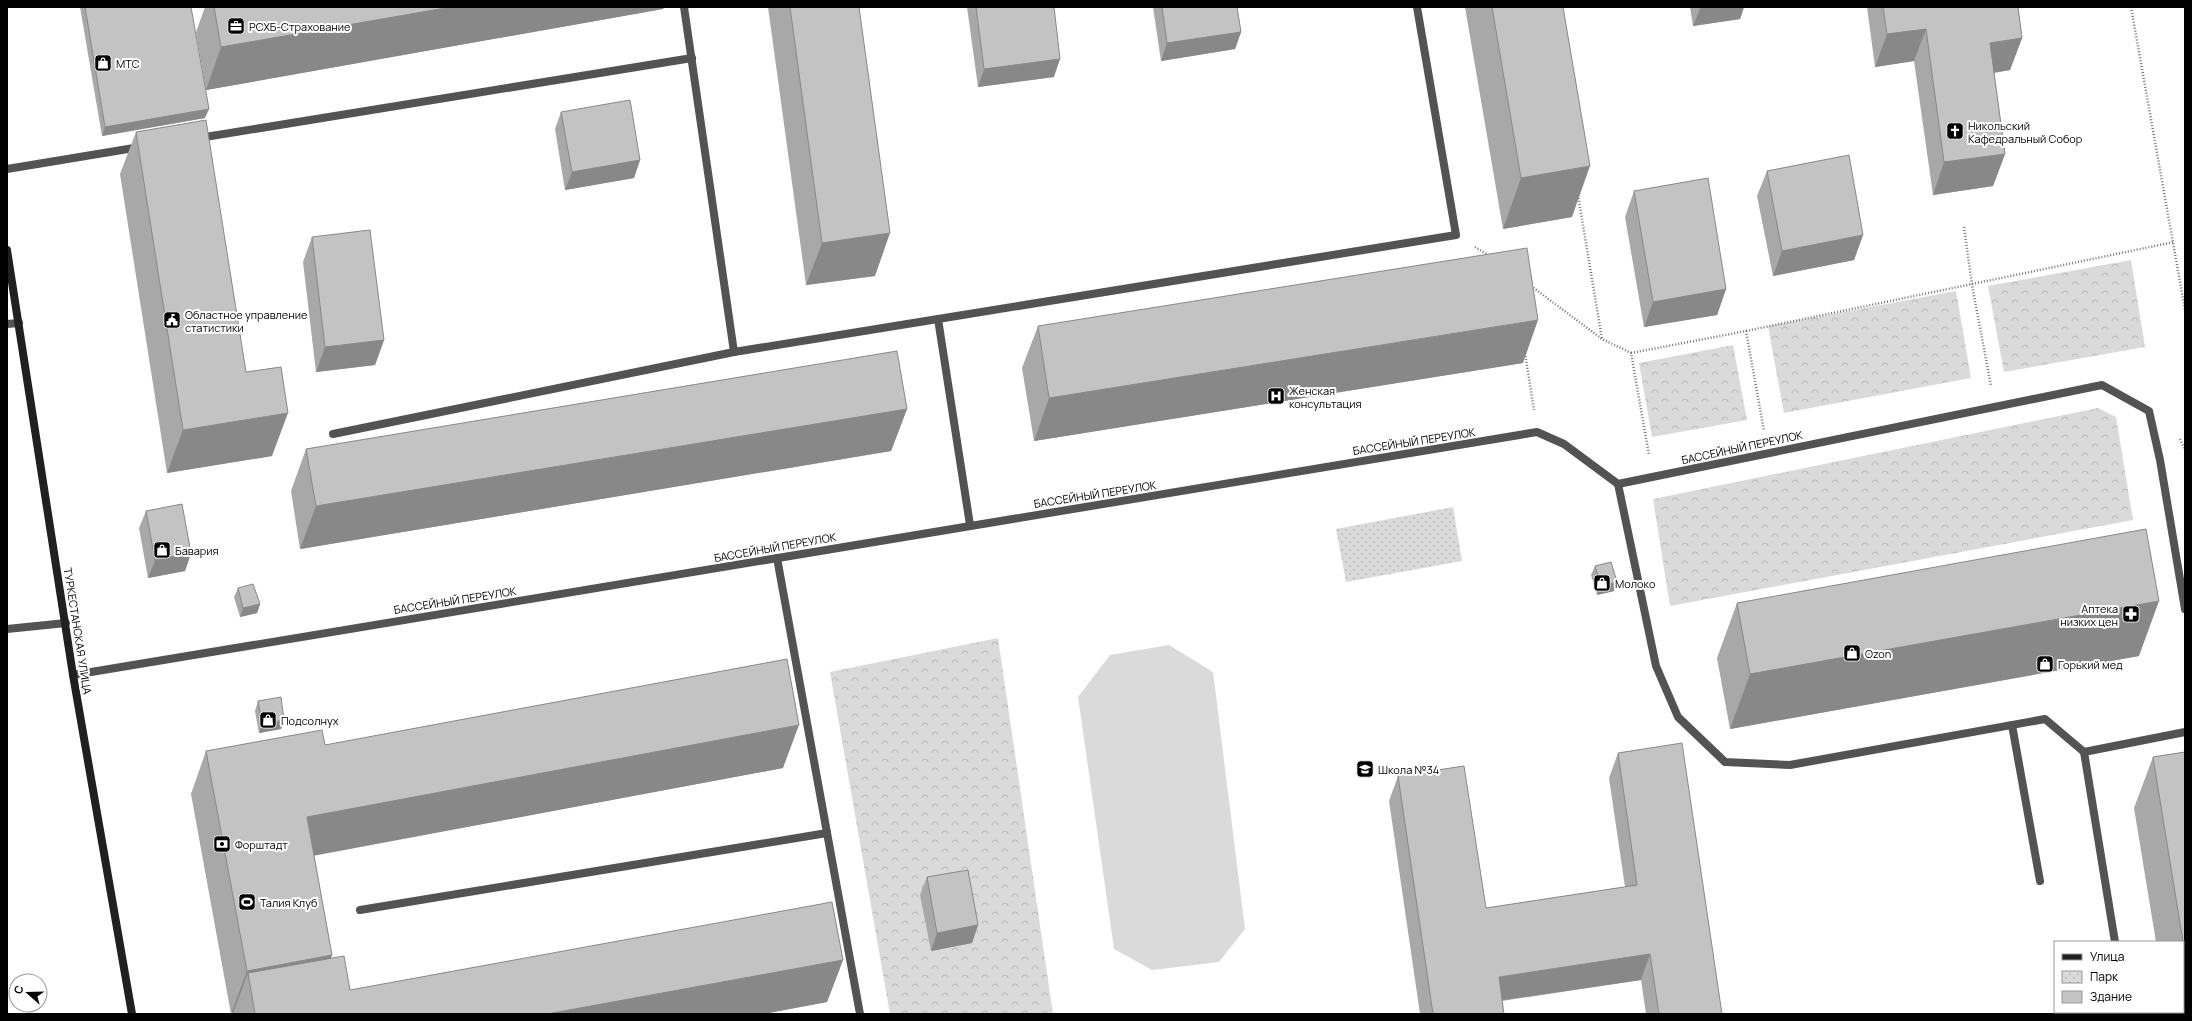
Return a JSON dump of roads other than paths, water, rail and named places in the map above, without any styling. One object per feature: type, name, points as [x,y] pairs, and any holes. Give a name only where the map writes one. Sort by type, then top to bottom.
[{"type":"main road","name":"ТУРКЕСТАНСКАЯ УЛИЦА","points":[[7,250],[66,622],[73,675],[132,1014]]},
{"type":"street","points":[[684,7],[734,352]]},
{"type":"street","points":[[332,434],[734,352],[1456,234],[1417,7]]},
{"type":"street","points":[[189,139],[692,58]]},
{"type":"street","points":[[7,169],[150,146]]},
{"type":"street","points":[[938,319],[970,525]]},
{"type":"street","points":[[7,324],[19,322]]},
{"type":"street","name":"БАССЕЙНЫЙ ПЕРЕУЛОК","points":[[73,675],[1537,432],[1564,444],[1618,484],[2102,385],[2149,411],[2160,460],[2185,609]]},
{"type":"street","points":[[1618,484],[1656,666],[1678,717],[1725,762],[1790,765],[2045,719],[2084,752],[2115,941]]},
{"type":"street","points":[[778,558],[860,1014]]},
{"type":"street","points":[[7,629],[66,622]]},
{"type":"street","points":[[2012,725],[2040,882]]},
{"type":"street","points":[[2084,752],[2185,732]]},
{"type":"street","points":[[360,910],[827,833]]},
{"type":"place","name":"РСХБ-Страхование","points":[[236,26]]},
{"type":"place","name":"МТС","points":[[103,63]]},
{"type":"place","name":"Никольский Кафедральный Собор","points":[[1955,131]]},
{"type":"place","name":"Областное управление статистики","points":[[172,320]]},
{"type":"place","name":"Женская консультация","points":[[1276,396]]},
{"type":"place","name":"Бавария","points":[[162,550]]},
{"type":"place","name":"Молоко","points":[[1602,583]]},
{"type":"place","name":"Аптека низких цен","points":[[2131,614]]},
{"type":"place","name":"Ozon","points":[[1852,653]]},
{"type":"place","name":"Горький мед","points":[[2045,664]]},
{"type":"place","name":"Подсолнух","points":[[268,720]]},
{"type":"place","name":"Школа №34","points":[[1365,769]]},
{"type":"place","name":"Форштадт","points":[[222,844]]},
{"type":"place","name":"Талия Клуб","points":[[247,902]]}]
